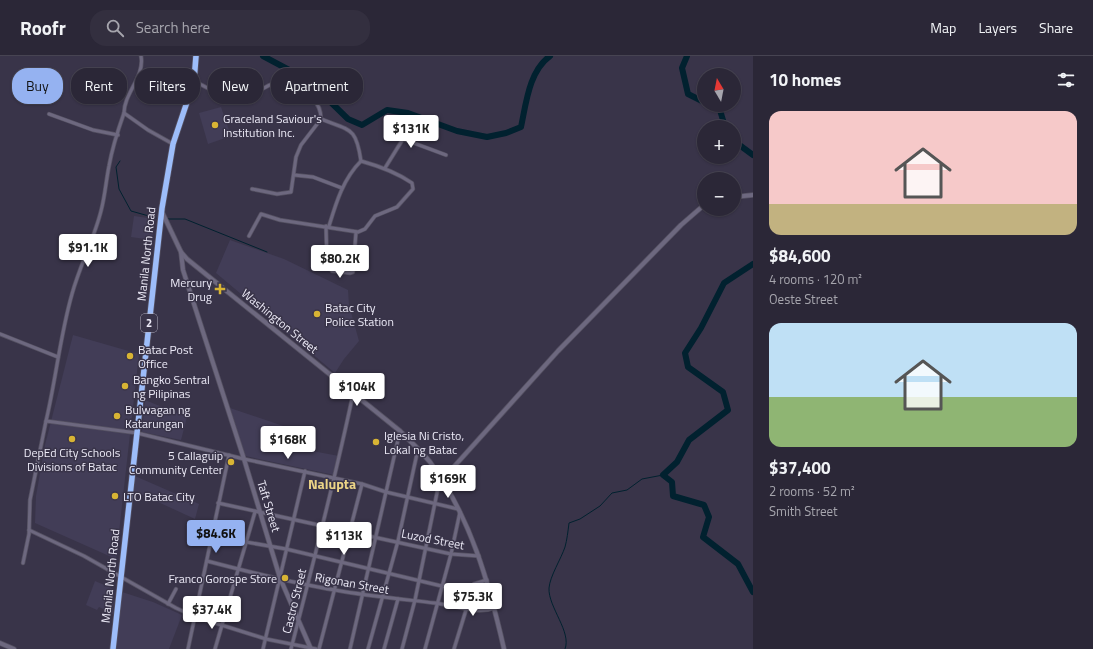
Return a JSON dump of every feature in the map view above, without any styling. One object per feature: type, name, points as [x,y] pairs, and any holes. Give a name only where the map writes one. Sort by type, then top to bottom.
[{"type":"highway","name":"Manila North Road","points":[[195,68],[196,56]]},
{"type":"highway","name":"Manila North Road","points":[[113,649],[162,208],[174,144],[187,104]]},
{"type":"street","points":[[23,563],[29,530],[30,500],[64,325],[74,287],[101,213],[107,187],[109,165],[130,92],[138,78],[141,56]]},
{"type":"street","points":[[200,84],[228,97],[236,97],[259,90],[274,83],[282,84],[300,90],[314,99],[320,107],[321,119],[301,145],[296,157],[293,189],[286,194],[277,194],[252,189]]},
{"type":"street","points":[[124,113],[148,130],[174,144]]},
{"type":"street","points":[[49,114],[93,130],[118,135]]},
{"type":"street","points":[[321,119],[352,132],[358,142],[361,161]]},
{"type":"street","points":[[385,168],[403,139],[446,155]]},
{"type":"street","points":[[249,236],[261,214],[284,221],[327,226],[356,232],[365,229],[375,216],[397,207],[413,189],[412,183],[385,168],[361,161]]},
{"type":"street","points":[[356,232],[353,272],[332,271],[327,264],[327,226],[342,188],[353,168],[361,161]]},
{"type":"street","points":[[294,175],[313,177],[342,188]]},
{"type":"street","points":[[741,196],[753,195]]},
{"type":"street","name":"Washington Street","points":[[162,208],[164,218],[181,252],[193,264],[400,431],[418,449],[442,480],[459,511],[479,556],[495,608],[504,649]]},
{"type":"street","points":[[402,649],[419,580],[435,504],[442,480],[494,424],[558,351],[681,225],[697,211]]},
{"type":"street","name":"Taft Street","points":[[181,252],[183,270],[244,459],[258,512],[271,547],[280,578],[311,648]]},
{"type":"street","points":[[0,334],[58,357]]},
{"type":"street","name":"Castro Street","points":[[292,647],[306,584],[335,479],[353,394]]},
{"type":"street","points":[[46,421],[137,433],[244,459],[362,484],[386,492],[459,511],[451,554],[425,649]]},
{"type":"street","points":[[350,649],[361,594],[400,431]]},
{"type":"street","points":[[368,649],[390,574],[418,449]]},
{"type":"street","points":[[193,649],[189,648],[218,503],[230,455]]},
{"type":"street","points":[[263,649],[305,471]]},
{"type":"street","points":[[29,530],[84,556],[168,604],[196,617],[292,647],[317,649],[335,590],[362,484]]},
{"type":"street","name":"Luzod Street","points":[[218,503],[426,547],[451,554],[479,556]]},
{"type":"street","points":[[215,649],[246,542],[258,512]]},
{"type":"street","points":[[212,536],[286,549],[314,557],[442,585],[471,593]]},
{"type":"street","name":"Rigonan Street","points":[[207,561],[306,584],[383,598],[414,600],[486,611],[495,608]]},
{"type":"street","points":[[454,649],[474,584],[487,580]]},
{"type":"street","points":[[168,604],[176,589]]},
{"type":"street","points":[[384,649],[398,599]]},
{"type":"street","points":[[0,644],[14,649]]},
{"type":"shaded area","name":"Graceland Saviour's Institution Inc.","points":[[221,107],[231,136],[208,144],[199,113]]},
{"type":"shaded area","points":[[134,216],[155,219],[152,240],[131,237]]},
{"type":"shaded area","points":[[230,240],[284,259],[348,290],[349,305],[359,341],[335,373],[216,273]]},
{"type":"shaded area","points":[[73,335],[139,354],[116,559],[35,523],[36,496],[45,445]]},
{"type":"shaded area","points":[[145,400],[187,417],[181,440],[142,432]]},
{"type":"shaded area","points":[[230,408],[307,434],[307,450],[339,456],[334,475],[245,456]]},
{"type":"shaded area","points":[[135,476],[199,504],[195,519],[134,491]]},
{"type":"shaded area","points":[[95,581],[114,589],[113,614],[99,607],[97,610],[86,605]]},
{"type":"shaded area","points":[[122,592],[153,602],[182,615],[169,649],[115,649]]},
{"type":"waterway","points":[[263,56],[308,80],[348,119],[362,125],[387,110],[408,113],[457,131],[487,137],[506,133],[521,127],[527,98],[533,79],[537,70],[550,56]]},
{"type":"waterway","points":[[687,56],[682,68],[688,94],[697,98]]},
{"type":"waterway","points":[[721,112],[723,120]]},
{"type":"waterway","points":[[741,146],[753,155]]},
{"type":"waterway","points":[[120,161],[116,167],[119,189],[131,211],[156,218]]},
{"type":"waterway","points":[[168,219],[185,219],[267,252]]},
{"type":"waterway","points":[[753,264],[724,283],[701,328],[685,353],[688,367],[723,392],[728,410],[689,440],[677,462],[663,475],[672,482],[673,496],[704,505],[709,517],[703,537],[738,564],[753,592]]},
{"type":"waterway","points":[[565,649],[566,642],[563,627],[552,603],[549,588],[551,578],[565,547],[569,523],[580,519],[600,506],[612,493],[627,490],[642,479],[663,475]]},
{"type":"place","name":"Graceland Saviour's Institution Inc.","points":[[215,125]]},
{"type":"place","name":"Mercury Drug","points":[[220,289]]},
{"type":"place","name":"Batac City Police Station","points":[[317,314]]},
{"type":"place","name":"Batac Post Office","points":[[130,356]]},
{"type":"place","name":"Bangko Sentral ng Pilipinas","points":[[125,386]]},
{"type":"place","name":"Bulwagan ng Katarungan","points":[[117,416]]},
{"type":"place","name":"DepEd City Schools Divisions of Batac","points":[[72,439]]},
{"type":"place","name":"Iglesia Ni Cristo, Lokal ng Batac","points":[[376,442]]},
{"type":"place","name":"5 Callaguip Community Center","points":[[231,462]]},
{"type":"place","name":"LTO Batac City","points":[[115,496]]},
{"type":"place","name":"Franco Gorospe Store","points":[[285,578]]},
{"type":"district","name":"Nalupta","points":[[332,483]]}]
